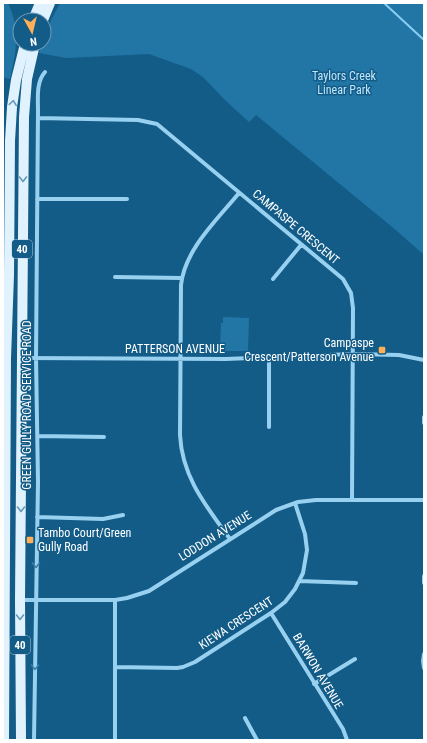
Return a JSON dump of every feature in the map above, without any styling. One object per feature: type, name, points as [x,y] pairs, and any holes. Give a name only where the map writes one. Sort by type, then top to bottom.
[{"type":"main road","name":"40","points":[[4,740],[4,358],[8,291],[10,141],[12,107],[16,80],[23,52]]},
{"type":"main road","name":"40","points":[[21,740],[20,600],[24,117],[27,79],[33,52]]},
{"type":"main road","points":[[4,358],[22,358]]},
{"type":"main road","points":[[4,599],[20,600]]},
{"type":"street","name":"GREEN GULLY ROAD SERVICE ROAD","points":[[34,740],[38,436],[36,358],[38,118],[39,83],[40,78],[45,72]]},
{"type":"street","name":"CAMPASPE CRESCENT","points":[[38,118],[138,120],[157,124],[343,279],[349,288],[353,308],[352,500]]},
{"type":"street","points":[[230,539],[190,480],[181,450],[181,278],[196,247],[239,193]]},
{"type":"street","points":[[37,199],[127,199]]},
{"type":"street","points":[[274,279],[301,245]]},
{"type":"street","points":[[115,277],[181,278]]},
{"type":"street","name":"PATTERSON AVENUE","points":[[22,358],[230,359],[353,354],[399,355],[424,360]]},
{"type":"street","points":[[269,357],[269,427]]},
{"type":"street","points":[[424,418],[424,423]]},
{"type":"street","points":[[38,436],[104,437]]},
{"type":"street","name":"LODDON AVENUE","points":[[20,600],[115,600],[149,591],[276,510],[294,502],[424,500]]},
{"type":"street","name":"KIEWA CRESCENT","points":[[116,667],[183,667],[195,662],[271,613],[285,602],[299,581],[306,558],[306,542],[303,524],[294,502]]},
{"type":"street","points":[[37,517],[104,518],[122,515]]},
{"type":"street","points":[[424,576],[424,583]]},
{"type":"street","points":[[299,581],[356,582]]},
{"type":"street","points":[[115,600],[115,740]]},
{"type":"street","name":"BARWON AVENUE","points":[[271,613],[343,729],[347,740]]},
{"type":"street","points":[[424,654],[422,661],[424,668]]},
{"type":"street","points":[[314,684],[355,658]]},
{"type":"street","points":[[245,718],[257,740]]},
{"type":"green space","points":[[3,3],[8,3],[12,13],[12,52],[15,52],[10,79],[3,77]]},
{"type":"green space","name":"Taylors Creek Linear Park","points":[[60,3],[424,3],[424,255],[256,115],[249,122],[203,77],[191,69],[149,54],[66,58],[39,53],[52,52],[52,18]]},
{"type":"green space","points":[[223,317],[249,318],[248,351],[220,351],[221,323],[223,323]]},
{"type":"waterway","points":[[384,3],[424,40]]},
{"type":"place","name":"Campaspe Crescent/Patterson Avenue","points":[[382,350]]},
{"type":"place","name":"Tambo Court/Green Gully Road","points":[[30,540]]}]
